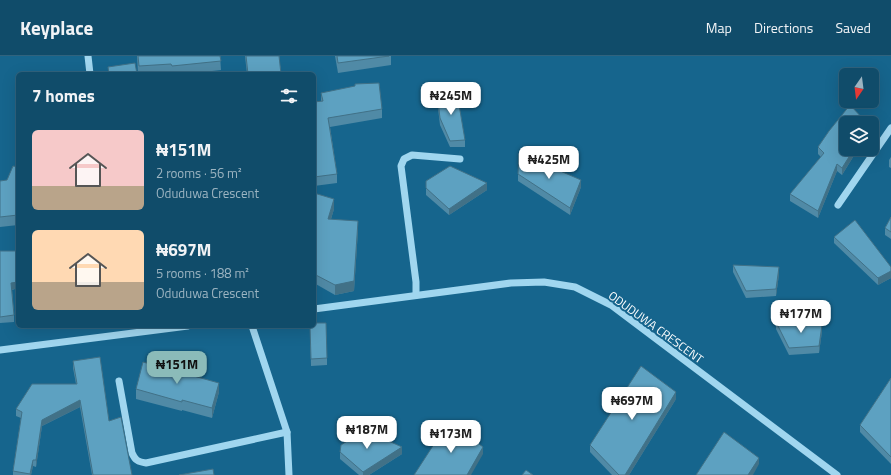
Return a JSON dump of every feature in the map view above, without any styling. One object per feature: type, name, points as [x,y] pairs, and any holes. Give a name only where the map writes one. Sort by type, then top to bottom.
[{"type":"street","points":[[88,56],[90,72]]},
{"type":"street","points":[[838,205],[891,128]]},
{"type":"street","points":[[416,295],[415,275],[401,166],[404,159],[412,155],[460,159]]},
{"type":"street","name":"ODUDUWA CRESCENT","points":[[316,309],[511,283],[544,282],[575,287],[610,305],[837,475]]},
{"type":"street","points":[[121,328],[122,334]]},
{"type":"street","points":[[0,350],[172,328]]},
{"type":"street","points":[[253,328],[287,432],[289,475]]},
{"type":"street","points":[[119,381],[132,453],[135,459],[140,462],[146,463],[287,432]]},
{"type":"building","points":[[138,56],[220,56],[221,61],[172,66],[171,64],[139,66]]},
{"type":"building","points":[[246,56],[279,56],[281,72],[248,72]]},
{"type":"building","points":[[337,56],[389,56],[338,63]]},
{"type":"building","points":[[135,63],[137,72],[109,72],[108,67]]},
{"type":"building","points":[[379,83],[382,109],[328,118],[337,174],[316,177],[316,102],[323,101],[321,93],[355,86],[355,84]]},
{"type":"building","points":[[457,93],[465,140],[450,141],[440,118],[437,94]]},
{"type":"building","points":[[848,108],[853,108],[860,116],[841,116]]},
{"type":"building","points":[[839,119],[839,156],[850,156],[842,168],[837,164],[818,211],[790,194],[824,153],[818,147]]},
{"type":"building","points":[[519,153],[581,180],[570,208],[518,174]]},
{"type":"building","points":[[13,166],[16,167],[16,215],[0,217],[0,181],[7,180]]},
{"type":"building","points":[[450,166],[487,183],[449,209],[426,188],[426,181]]},
{"type":"building","points":[[316,194],[334,199],[328,219],[358,221],[354,281],[335,285],[316,275]]},
{"type":"building","points":[[891,217],[891,232],[885,228]]},
{"type":"building","points":[[855,220],[891,267],[891,271],[878,278],[834,237]]},
{"type":"building","points":[[0,251],[16,251],[16,282],[11,283],[14,315],[0,317]]},
{"type":"building","points":[[733,265],[779,267],[776,289],[746,291]]},
{"type":"building","points":[[776,322],[822,325],[819,346],[789,348]]},
{"type":"building","points":[[316,323],[326,323],[327,358],[311,359],[310,328],[316,328]]},
{"type":"building","points":[[100,357],[109,421],[121,417],[132,475],[93,475],[80,400],[42,420],[36,460],[33,460],[30,474],[13,471],[22,412],[16,409],[32,384],[77,384],[73,361]]},
{"type":"building","points":[[143,362],[219,383],[212,408],[182,400],[182,402],[136,389]]},
{"type":"building","points":[[641,366],[676,392],[625,475],[619,475],[590,445]]},
{"type":"building","points":[[891,378],[891,457],[860,425]]},
{"type":"building","points":[[449,421],[483,447],[467,475],[414,475]]},
{"type":"building","points":[[364,430],[402,447],[363,472],[340,452],[341,445]]},
{"type":"building","points":[[724,432],[759,458],[748,475],[696,475]]},
{"type":"building","points":[[213,469],[214,475],[179,475]]},
{"type":"building","points":[[526,470],[533,475],[522,475]]}]
